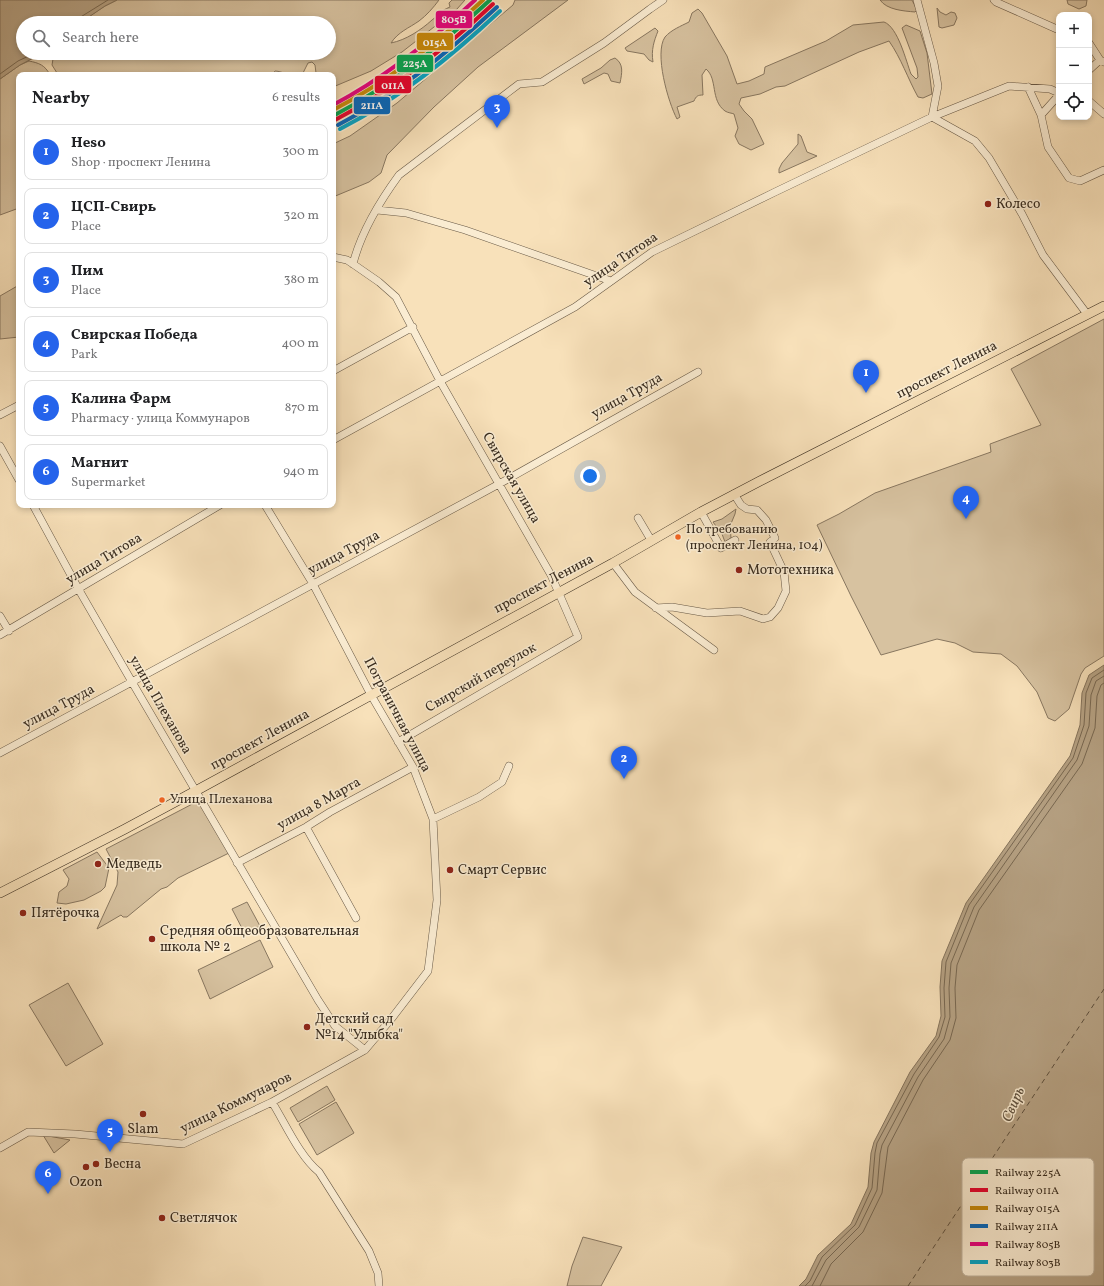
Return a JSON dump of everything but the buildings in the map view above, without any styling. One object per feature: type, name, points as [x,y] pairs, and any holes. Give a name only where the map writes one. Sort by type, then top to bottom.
[{"type":"main road","name":"проспект Ленина","points":[[0,893],[195,792],[612,563],[700,512],[1104,306]]},
{"type":"street","points":[[353,264],[358,246],[377,210],[386,194],[400,175],[519,84],[542,82],[604,44],[663,0]]},
{"type":"street","points":[[917,0],[934,63],[938,86],[932,117],[975,141],[989,158],[1022,214],[1043,255],[1087,314]]},
{"type":"street","points":[[994,0],[1056,29]]},
{"type":"street","points":[[1092,47],[1102,61],[1092,68]]},
{"type":"street","name":"улица Титова","points":[[336,438],[575,307],[652,252],[932,117],[1009,86],[1050,89],[1056,92]]},
{"type":"street","points":[[1028,88],[1041,115],[1048,147],[1069,178],[1080,180],[1104,170]]},
{"type":"street","points":[[1041,115],[1056,98]]},
{"type":"street","points":[[1092,104],[1104,114]]},
{"type":"street","points":[[377,210],[406,213],[465,230],[611,281]]},
{"type":"street","name":"Свирская улица","points":[[336,258],[347,260],[379,282],[396,297],[417,334],[440,381],[551,575],[578,637]]},
{"type":"street","points":[[336,369],[413,327]]},
{"type":"street","name":"улица Труда","points":[[0,753],[499,484],[698,372]]},
{"type":"street","points":[[0,415],[16,407]]},
{"type":"street","points":[[0,446],[16,475]]},
{"type":"street","points":[[656,608],[672,607],[706,613],[740,611],[763,619],[770,617],[778,608],[786,591],[784,572],[770,542],[775,538],[766,520],[757,510],[747,509],[741,505],[734,494]]},
{"type":"street","name":"улица Плеханова","points":[[35,508],[79,590],[195,792],[318,1000],[335,1026],[365,1050]]},
{"type":"street","name":"улица Титова","points":[[0,635],[79,590],[215,508]]},
{"type":"street","name":"Пограничная улица","points":[[267,508],[313,584],[371,695],[412,767],[433,819],[437,900],[428,971],[392,1018]]},
{"type":"street","points":[[700,512],[721,548],[735,540]]},
{"type":"street","points":[[638,518],[651,540]]},
{"type":"street","points":[[612,563],[635,592],[714,650]]},
{"type":"street","points":[[0,616],[9,631]]},
{"type":"street","name":"Свирский переулок","points":[[398,742],[578,637]]},
{"type":"street","points":[[433,819],[479,798],[502,782],[509,766]]},
{"type":"street","name":"улица 8 Марта","points":[[237,863],[306,827],[330,812],[412,767]]},
{"type":"street","points":[[306,827],[356,918]]},
{"type":"street","name":"улица Коммунаров","points":[[0,1148],[28,1132],[75,1134],[183,1144],[272,1102],[365,1050],[392,1018]]},
{"type":"street","points":[[272,1102],[303,1153],[313,1167],[319,1172],[369,1251],[378,1273],[380,1286]]},
{"type":"shaded area","points":[[117,0],[439,0],[425,16],[400,33],[391,43],[408,37],[428,24],[442,11],[450,7],[449,3],[452,0],[465,0],[457,9],[402,52],[371,71],[336,86],[336,72],[316,72],[315,65],[312,62],[308,63],[304,72],[56,72],[52,65],[53,60],[336,60],[336,16],[90,16]]},
{"type":"shaded area","points":[[515,0],[568,0],[478,67],[434,107],[387,155],[381,173],[369,182],[336,196],[336,143],[350,136],[397,103],[513,5]]},
{"type":"shaded area","points":[[880,0],[912,0],[917,10],[915,12],[891,8]]},
{"type":"shaded area","points":[[1067,0],[1087,0],[1086,6],[1079,9],[1068,4]]},
{"type":"shaded area","points":[[937,8],[940,12],[946,15],[951,12],[955,13],[957,18],[954,25],[942,28],[939,27]]},
{"type":"shaded area","points":[[698,9],[702,13],[727,56],[737,84],[749,81],[764,74],[765,67],[826,41],[853,25],[884,22],[889,25],[897,37],[911,74],[916,79],[918,77],[917,68],[902,28],[906,25],[920,31],[927,53],[932,94],[923,98],[918,97],[889,41],[859,52],[785,86],[776,87],[760,94],[741,98],[739,104],[752,119],[764,144],[751,150],[739,144],[735,136],[738,128],[734,114],[726,112],[720,106],[717,101],[712,78],[706,69],[702,75],[703,95],[697,96],[694,101],[677,107],[680,117],[677,119],[673,111],[666,90],[664,78],[661,54],[662,44],[667,35],[676,28],[689,22],[692,13]]},
{"type":"shaded area","points":[[655,28],[658,31],[653,46],[653,62],[644,54],[627,51],[625,48]]},
{"type":"shaded area","points":[[615,58],[621,66],[622,72],[620,83],[611,81],[608,74],[604,73],[584,84],[582,79]]},
{"type":"shaded area","points":[[29,61],[41,65],[48,72],[16,72],[16,209],[0,215],[0,79],[20,65]]},
{"type":"shaded area","points":[[798,134],[801,136],[807,152],[817,156],[779,173],[782,163],[798,144]]},
{"type":"shaded area","points":[[16,287],[16,337],[0,339],[0,296]]},
{"type":"shaded area","points":[[1104,319],[1104,656],[1085,668],[1081,674],[1069,709],[1055,721],[1048,718],[1037,692],[1017,666],[1001,654],[973,652],[955,643],[937,639],[881,655],[817,525],[875,493],[991,452],[990,444],[1041,425],[1011,369]]},
{"type":"shaded area","points":[[736,509],[730,526],[731,538],[725,542],[722,534],[713,522],[722,519]]},
{"type":"shaded area","points":[[200,800],[229,853],[178,878],[167,887],[161,889],[127,917],[123,917],[121,915],[97,929],[117,885],[118,872],[106,849]]},
{"type":"shaded area","points":[[97,852],[109,868],[105,887],[101,891],[84,900],[66,904],[57,903],[59,892],[67,886],[69,879],[63,870]]},
{"type":"shaded area","points":[[247,902],[260,926],[245,934],[232,909]]},
{"type":"shaded area","points":[[260,940],[273,967],[210,999],[198,970]]},
{"type":"shaded area","points":[[68,983],[103,1044],[66,1066],[29,1005]]},
{"type":"shaded area","points":[[327,1086],[335,1100],[298,1122],[290,1108]]},
{"type":"shaded area","points":[[336,1102],[354,1133],[317,1155],[299,1124]]},
{"type":"shaded area","points":[[43,1135],[70,1140],[54,1153]]},
{"type":"shaded area","points":[[583,1237],[622,1247],[601,1286],[567,1286],[572,1266]]},
{"type":"water","points":[[0,0],[117,0],[90,16],[16,16],[16,60],[30,60],[0,79]]},
{"type":"water","name":"Свирь","points":[[1104,665],[1104,1286],[799,1286],[806,1279],[818,1255],[851,1224],[868,1187],[871,1153],[874,1142],[910,1072],[936,1036],[941,1016],[940,987],[942,961],[966,903],[1070,756],[1080,725],[1082,693],[1089,675]]},
{"type":"ferry route","points":[[992,1158],[1104,989]]},
{"type":"ferry route","points":[[908,1286],[962,1204]]},
{"type":"rail line","name":"805В","points":[[336,103],[372,82],[408,57],[475,0]]},
{"type":"rail line","name":"015А","points":[[336,108],[374,87],[412,60],[483,0]]},
{"type":"rail line","name":"225А","points":[[336,114],[396,78],[453,33],[490,0]]},
{"type":"rail line","name":"011А","points":[[336,119],[398,82],[456,37],[493,4]]},
{"type":"rail line","name":"211А","points":[[338,125],[381,100],[421,72],[497,7]]},
{"type":"rail line","name":"803В","points":[[340,129],[383,104],[424,76],[500,11]]},
{"type":"place","name":"Пим","points":[[497,128]]},
{"type":"place","name":"Колесо","points":[[988,204]]},
{"type":"place","name":"Heso","points":[[866,393]]},
{"type":"place","name":"Свирская Победа","points":[[966,519]]},
{"type":"place","name":"По требованию (проспект Ленина, 104)","points":[[678,537]]},
{"type":"place","name":"Мототехника","points":[[739,570]]},
{"type":"place","name":"ЦСП-Свирь","points":[[624,779]]},
{"type":"place","name":"Улица Плеханова","points":[[162,800]]},
{"type":"place","name":"Медведь","points":[[98,864]]},
{"type":"place","name":"Смарт Сервис","points":[[450,870]]},
{"type":"place","name":"Пятёрочка","points":[[23,913]]},
{"type":"place","name":"Средняя общеобразовательная школа № 2","points":[[152,939]]},
{"type":"place","name":"Детский сад №14 \"Улыбка\"","points":[[307,1027]]},
{"type":"place","name":"Slam","points":[[143,1114]]},
{"type":"place","name":"Калина Фарм","points":[[110,1152]]},
{"type":"place","name":"Весна","points":[[96,1164]]},
{"type":"place","name":"Ozon","points":[[86,1167]]},
{"type":"place","name":"Магнит","points":[[48,1194]]},
{"type":"place","name":"Светлячок","points":[[162,1218]]}]
